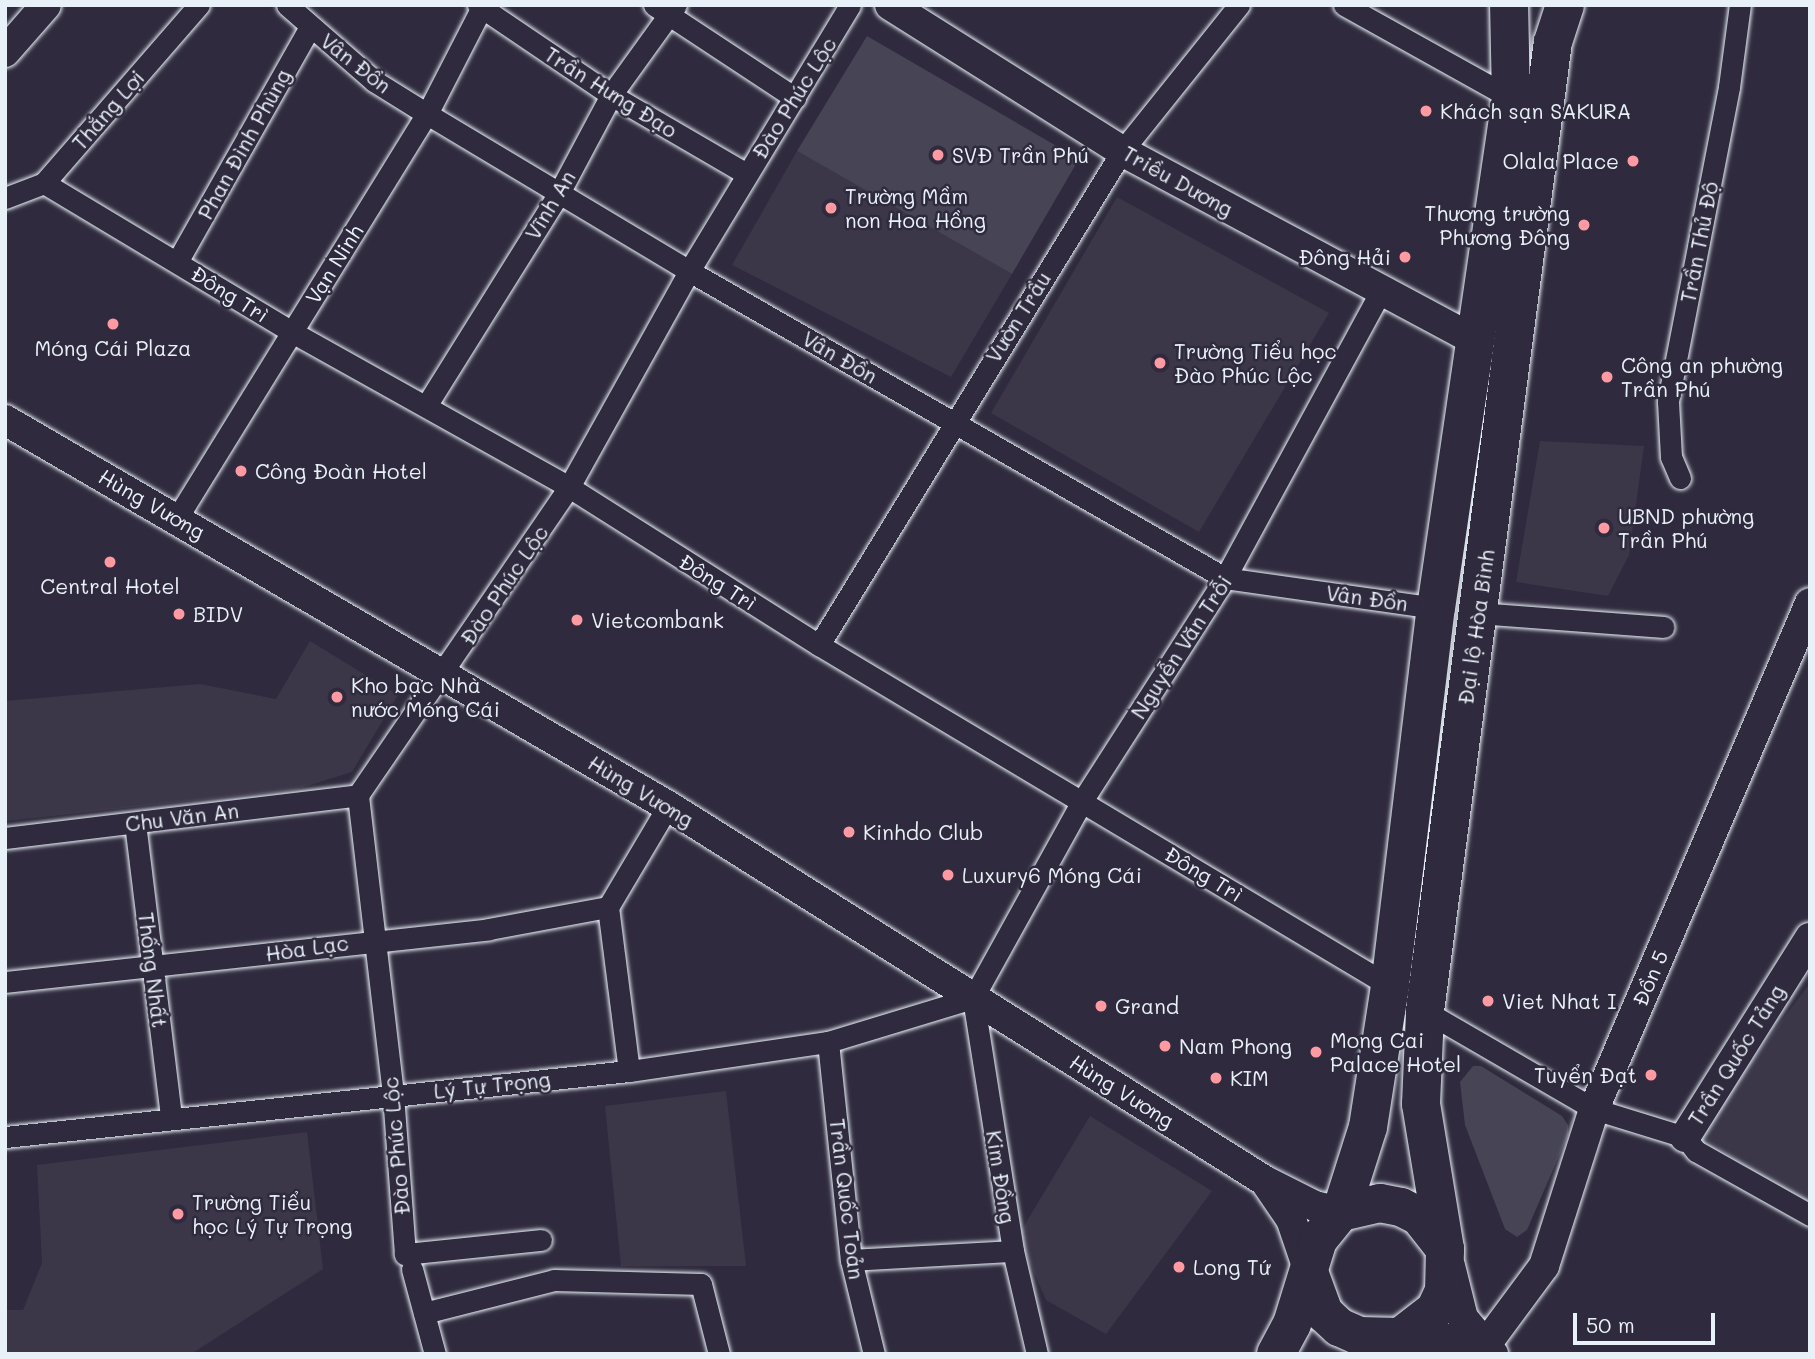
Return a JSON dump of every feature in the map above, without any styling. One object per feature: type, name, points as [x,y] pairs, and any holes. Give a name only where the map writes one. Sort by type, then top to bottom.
[{"type":"highway","name":"Đại lộ Hòa Bình","points":[[1341,1212],[1368,1127],[1390,986],[1436,608],[1511,98],[1509,5]]},
{"type":"highway","name":"Đại lộ Hòa Bình","points":[[1445,1249],[1420,1104],[1424,1011],[1553,43],[1564,5]]},
{"type":"highway","points":[[1475,345],[1512,355]]},
{"type":"highway","points":[[1436,608],[1478,613]]},
{"type":"highway","points":[[1390,986],[1424,1011]]},
{"type":"highway","points":[[1276,1354],[1292,1324],[1318,1240],[1341,1212],[1380,1203],[1401,1207],[1419,1216],[1445,1249],[1444,1291],[1435,1310],[1400,1337],[1362,1354]]},
{"type":"highway","points":[[1308,1272],[1324,1312],[1339,1327],[1359,1336],[1400,1337]]},
{"type":"main road","points":[[5,52],[46,5]]},
{"type":"main road","name":"Triều Dương","points":[[890,5],[1122,151],[1475,345]]},
{"type":"main road","name":"Hùng Vương","points":[[5,420],[445,673],[668,806],[1265,1181],[1315,1206],[1341,1212]]},
{"type":"main road","name":"Đồn 5","points":[[1485,1352],[1544,1266],[1594,1109],[1810,603]]},
{"type":"main road","name":"Trần Quốc Tảng","points":[[1685,1137],[1810,938]]},
{"type":"main road","points":[[1265,1181],[1291,1219],[1308,1272]]},
{"type":"main road","points":[[1445,1249],[1463,1318],[1485,1352]]},
{"type":"main road","points":[[1400,1337],[1437,1337],[1485,1352]]},
{"type":"street","name":"Thắng Lợi","points":[[5,198],[44,183],[199,5]]},
{"type":"street","name":"Vân Đồn","points":[[287,5],[374,81],[427,114],[690,271],[1225,578],[1436,608]]},
{"type":"street","name":"Đào Phúc Lộc","points":[[435,1354],[408,1261],[393,1094],[358,794],[445,673],[569,487],[690,271],[849,5]]},
{"type":"street","name":"Vườn Trầu","points":[[819,645],[953,421],[1122,151],[1239,5]]},
{"type":"street","points":[[1343,5],[1511,98]]},
{"type":"street","name":"Trần Thủ Độ","points":[[1680,478],[1671,457],[1668,401],[1729,87],[1740,5]]},
{"type":"street","name":"Trần Hưng Đạo","points":[[481,6],[611,95],[747,174]]},
{"type":"street","name":"Vạn Ninh","points":[[177,517],[427,114],[481,6]]},
{"type":"street","points":[[667,9],[795,99]]},
{"type":"street","name":"Vĩnh An","points":[[426,407],[559,193],[611,95],[667,9]]},
{"type":"street","name":"Phan Đình Phùng","points":[[177,262],[310,27]]},
{"type":"street","name":"Đông Trì","points":[[44,183],[292,332],[569,487],[819,645],[1390,986]]},
{"type":"street","name":"Nguyễn Văn Trỗi","points":[[973,999],[1082,801],[1225,578],[1381,291]]},
{"type":"street","points":[[1478,613],[1663,627]]},
{"type":"street","name":"Chu Văn An","points":[[5,838],[358,794]]},
{"type":"street","points":[[629,1071],[608,907],[668,806]]},
{"type":"street","name":"Thống Nhất","points":[[135,822],[172,1117]]},
{"type":"street","name":"Hòa Lạc","points":[[5,982],[153,969],[373,939],[489,929],[608,907]]},
{"type":"street","name":"Lý Tự Trọng","points":[[5,1137],[172,1117],[629,1071],[828,1042],[973,999]]},
{"type":"street","name":"Kim Đồng","points":[[973,999],[1013,1251],[1037,1354]]},
{"type":"street","points":[[1424,1011],[1594,1109],[1685,1137],[1696,1151],[1810,1215]]},
{"type":"street","name":"Trần Quốc Toản","points":[[828,1042],[851,1260],[874,1354]]},
{"type":"street","points":[[408,1261],[541,1240]]},
{"type":"street","points":[[851,1260],[1013,1251]]},
{"type":"street","points":[[424,1313],[554,1280],[701,1284],[719,1354]]},
{"type":"shaded area","name":"SVĐ Trần Phú","points":[[867,36],[1079,159],[1012,274],[797,151]]},
{"type":"shaded area","name":"Trường Mầm non Hoa Hồng","points":[[797,151],[1012,274],[951,377],[732,265]]},
{"type":"shaded area","name":"Trường Tiểu học Đào Phúc Lộc","points":[[1117,197],[1329,313],[1199,532],[991,413]]},
{"type":"shaded area","points":[[1540,441],[1644,446],[1629,555],[1608,596],[1516,582]]},
{"type":"shaded area","points":[[310,641],[398,695],[352,772],[294,790],[5,821],[5,701],[200,684],[276,699]]},
{"type":"shaded area","points":[[1810,983],[1810,1208],[1697,1134]]},
{"type":"shaded area","points":[[1473,1066],[1481,1066],[1562,1116],[1568,1125],[1568,1135],[1527,1230],[1517,1237],[1505,1229],[1465,1125],[1460,1082]]},
{"type":"shaded area","points":[[726,1091],[746,1266],[621,1266],[605,1106]]},
{"type":"shaded area","points":[[1090,1116],[1212,1191],[1106,1334],[1046,1300],[1018,1236]]},
{"type":"shaded area","name":"Trường Tiểu học Lý Tự Trọng","points":[[307,1132],[323,1269],[191,1354],[5,1354],[5,1310],[23,1310],[42,1263],[37,1165]]},
{"type":"place","name":"Khách sạn SAKURA","points":[[1426,111]]},
{"type":"place","name":"SVĐ Trần Phú","points":[[938,155]]},
{"type":"place","name":"Olala Place","points":[[1633,161]]},
{"type":"place","name":"Trường Mầm non Hoa Hồng","points":[[831,208]]},
{"type":"place","name":"Thương trường Phương Đông","points":[[1584,225]]},
{"type":"place","name":"Đông Hải","points":[[1405,257]]},
{"type":"place","name":"Móng Cái Plaza","points":[[113,324]]},
{"type":"place","name":"Trường Tiểu học Đào Phúc Lộc","points":[[1160,363]]},
{"type":"place","name":"Công an phường Trần Phú","points":[[1607,377]]},
{"type":"place","name":"Công Đoàn Hotel","points":[[241,471]]},
{"type":"place","name":"UBND phường Trần Phú","points":[[1604,528]]},
{"type":"place","name":"Central Hotel","points":[[110,562]]},
{"type":"place","name":"BIDV","points":[[179,614]]},
{"type":"place","name":"Vietcombank","points":[[577,620]]},
{"type":"place","name":"Kho bạc Nhà nước Móng Cái","points":[[337,697]]},
{"type":"place","name":"Kinhdo Club","points":[[849,832]]},
{"type":"place","name":"Luxury6 Móng Cái","points":[[948,875]]},
{"type":"place","name":"Viet Nhat I","points":[[1488,1001]]},
{"type":"place","name":"Grand","points":[[1101,1006]]},
{"type":"place","name":"Nam Phong","points":[[1165,1046]]},
{"type":"place","name":"Mong Cai Palace Hotel","points":[[1316,1052]]},
{"type":"place","name":"Tuyển Đạt","points":[[1651,1075]]},
{"type":"place","name":"KIM","points":[[1216,1078]]},
{"type":"place","name":"Trường Tiểu học Lý Tự Trọng","points":[[178,1214]]},
{"type":"place","name":"Long Tứ","points":[[1179,1267]]}]
